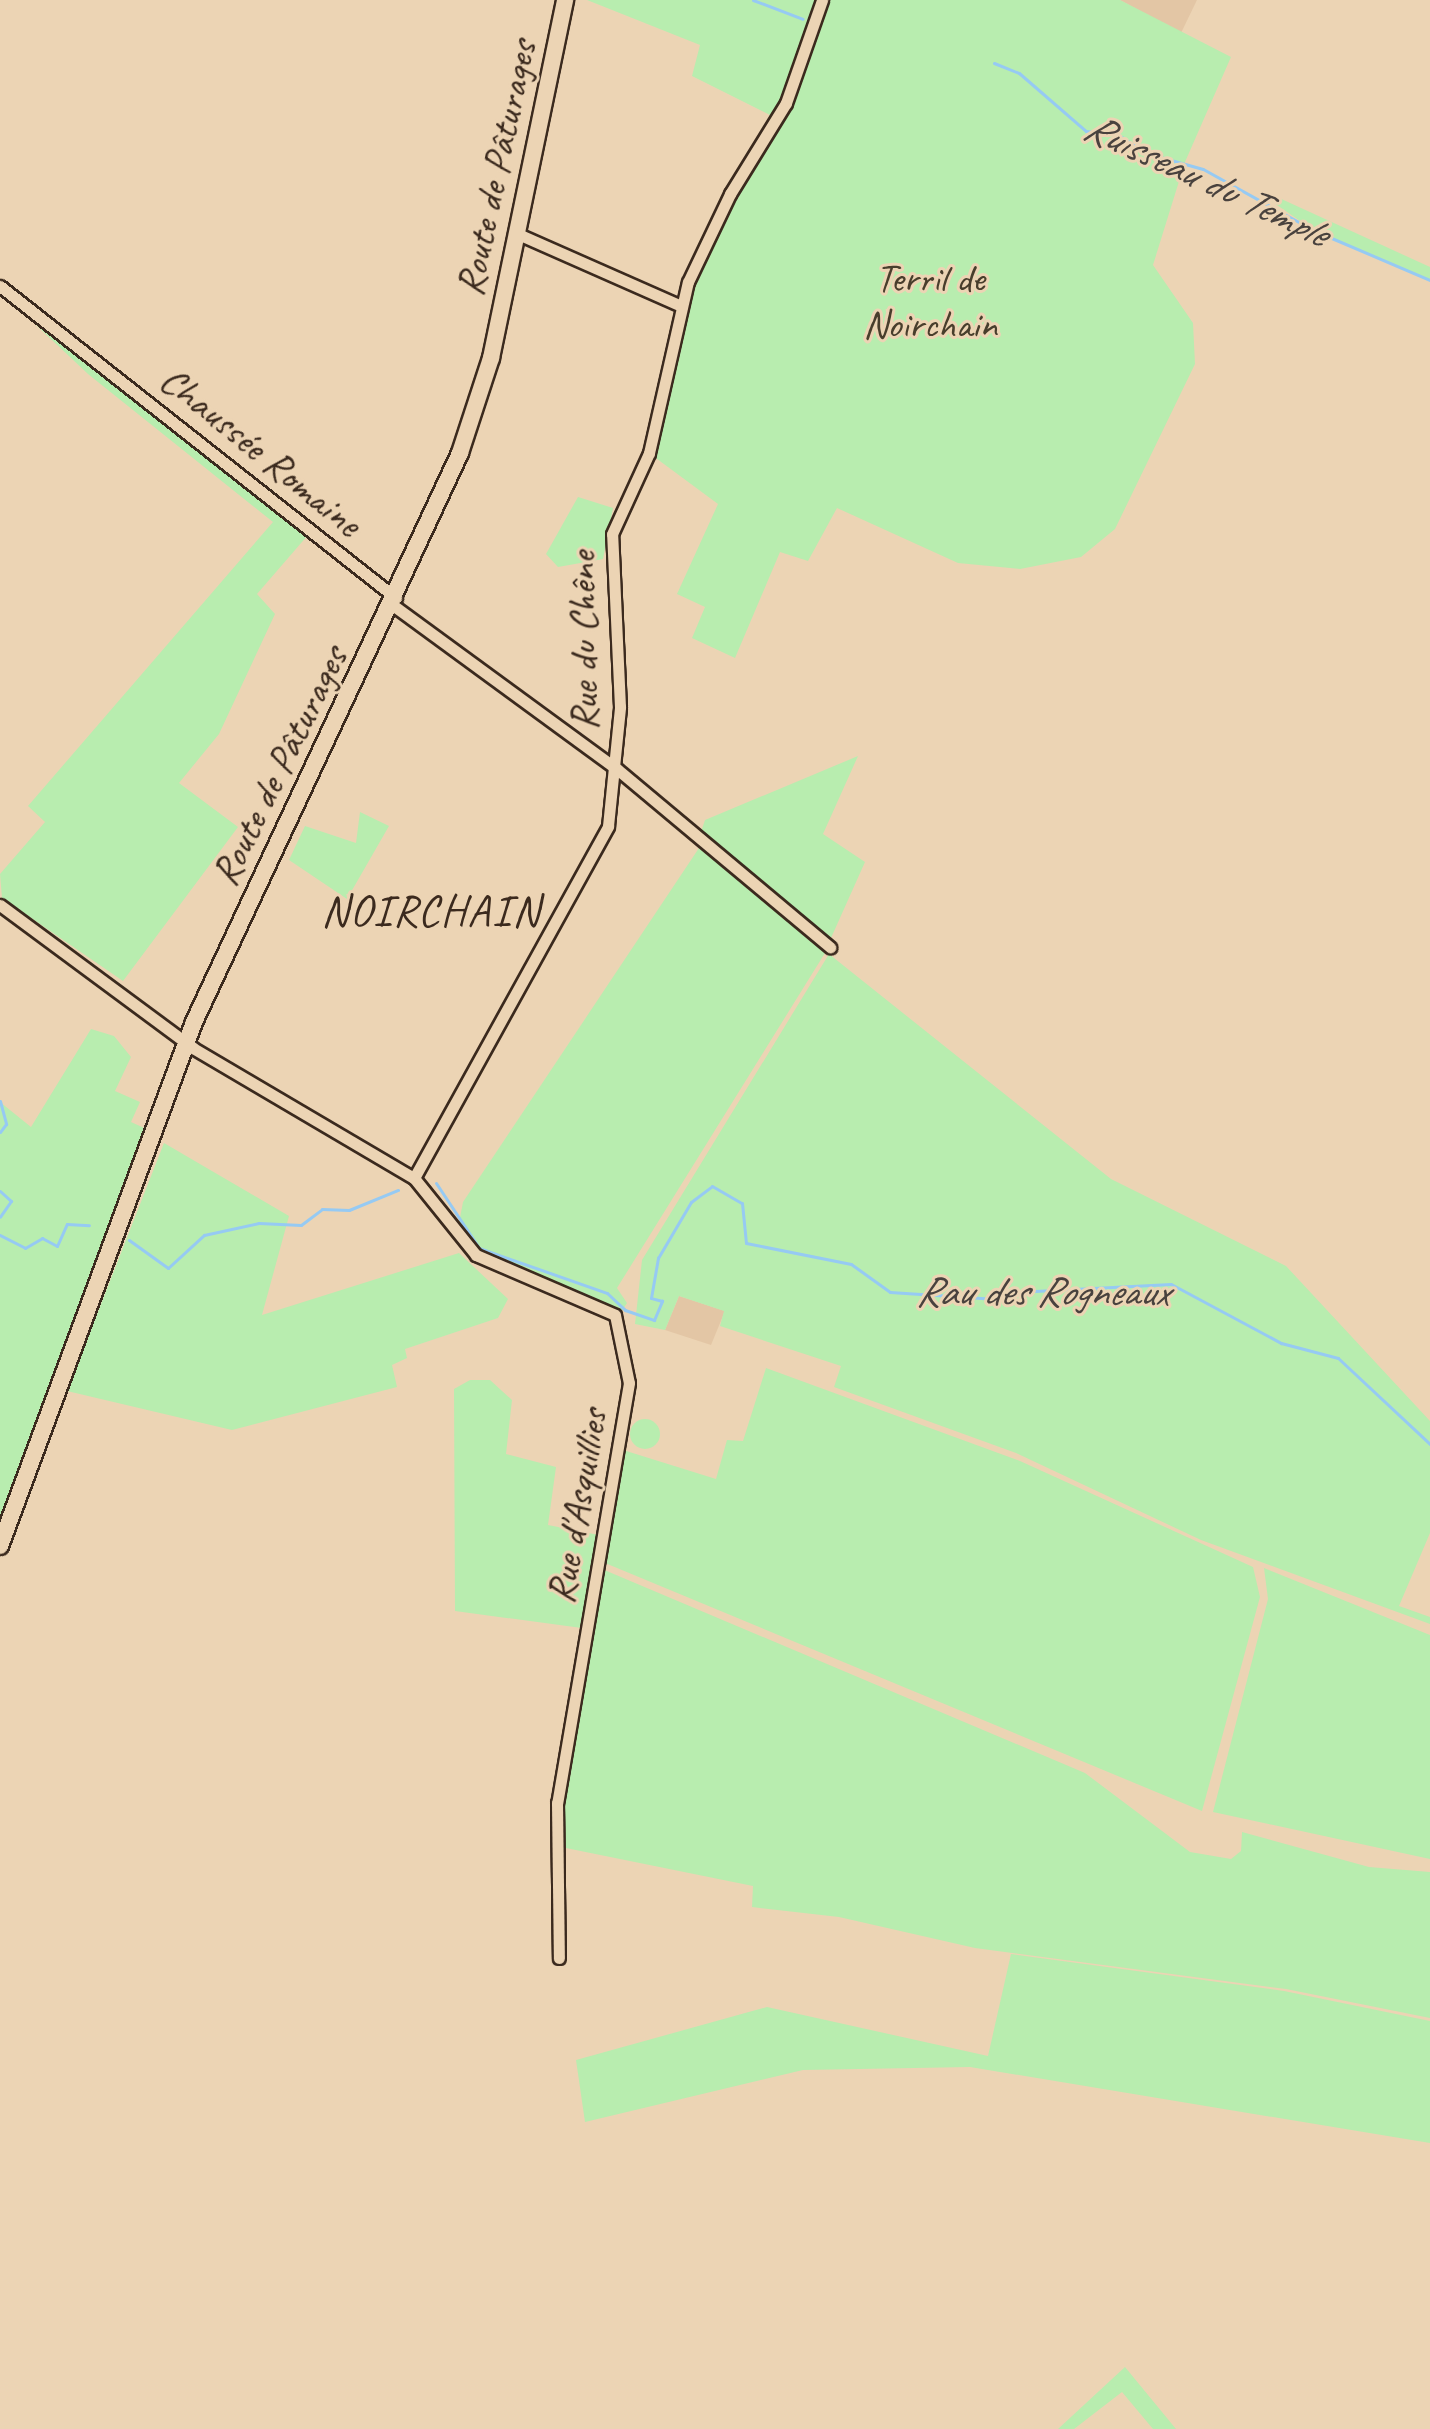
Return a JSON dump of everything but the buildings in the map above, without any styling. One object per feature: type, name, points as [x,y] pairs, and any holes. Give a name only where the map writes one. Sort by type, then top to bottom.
[{"type":"main road","name":"Route de Pâturages","points":[[0,1546],[187,1040],[395,602],[475,412],[518,234],[565,0]]},
{"type":"street","name":"Rue du Chêne","points":[[414,1178],[587,869],[613,811],[617,769],[610,541],[649,453],[679,305],[730,194],[786,103],[822,0]]},
{"type":"street","points":[[518,234],[679,305]]},
{"type":"street","name":"Chaussée Romaine","points":[[0,286],[86,351],[395,602],[617,769],[830,947]]},
{"type":"street","name":"Rue d'Asquillies","points":[[0,905],[187,1040],[414,1178],[476,1255],[608,1309],[627,1355],[626,1413],[556,1814],[559,1958]]},
{"type":"shaded area","points":[[1120,0],[1197,0],[1181,33]]},
{"type":"shaded area","points":[[679,1296],[725,1311],[711,1345],[665,1330]]},
{"type":"green space","name":"Terril de Noirchain","points":[[587,0],[1120,0],[1231,57],[1185,162],[1153,265],[1193,323],[1195,364],[1115,529],[1081,557],[1020,569],[958,563],[837,508],[808,561],[780,552],[735,658],[692,638],[705,607],[677,594],[718,504],[649,453],[700,252],[778,119],[692,76],[700,45]]},
{"type":"green space","points":[[1277,197],[1430,267],[1430,280],[1315,231],[1271,201]]},
{"type":"green space","points":[[0,291],[308,535],[257,594],[275,614],[219,734],[179,783],[238,827],[123,981],[2,898],[0,874],[45,822],[28,806],[273,522],[88,374]]},
{"type":"green space","points":[[578,497],[613,508],[603,559],[558,567],[546,554]]},
{"type":"green space","points":[[858,756],[823,834],[865,862],[831,938],[698,841],[705,820]]},
{"type":"green space","points":[[360,812],[389,826],[347,899],[289,860],[305,826],[356,843]]},
{"type":"green space","points":[[699,848],[825,953],[617,1288],[627,1303],[620,1314],[474,1249],[457,1233],[463,1202]]},
{"type":"green space","points":[[829,954],[1111,1179],[1286,1266],[1430,1421],[1430,1533],[1399,1606],[1430,1617],[1430,1624],[1201,1540],[1016,1453],[834,1387],[841,1366],[720,1326],[724,1311],[679,1296],[665,1330],[635,1324],[642,1260]]},
{"type":"green space","points":[[91,1029],[114,1036],[131,1057],[115,1091],[140,1102],[131,1122],[153,1132],[0,1546],[0,1102],[31,1127]]},
{"type":"green space","points":[[164,1143],[289,1216],[262,1315],[459,1253],[508,1299],[498,1318],[405,1349],[407,1358],[392,1365],[397,1387],[232,1430],[67,1391]]},
{"type":"green space","points":[[766,1368],[1020,1461],[1253,1567],[1260,1597],[1202,1811],[605,1563],[623,1450],[716,1479],[727,1440],[743,1441]]},
{"type":"green space","points":[[470,1380],[490,1380],[512,1400],[506,1454],[556,1467],[548,1525],[604,1536],[589,1629],[455,1611],[454,1389]]},
{"type":"green space","points":[[645,1419],[651,1420],[659,1428],[659,1440],[651,1448],[645,1449],[639,1448],[631,1440],[630,1434],[631,1428],[639,1420]]},
{"type":"green space","points":[[1264,1568],[1430,1635],[1430,1859],[1213,1812],[1268,1599]]},
{"type":"green space","points":[[602,1569],[1085,1773],[1190,1852],[1231,1859],[1241,1851],[1242,1832],[1369,1867],[1430,1872],[1430,2018],[1286,1989],[975,1948],[839,1917],[752,1907],[753,1886],[556,1846]]},
{"type":"green space","points":[[1011,1954],[1284,1991],[1430,2021],[1430,2143],[970,2067],[803,2070],[585,2122],[576,2060],[767,2007],[988,2056]]},
{"type":"green space","points":[[1125,2367],[1176,2429],[1153,2429],[1122,2392],[1074,2429],[1058,2429]]},
{"type":"waterway","points":[[753,0],[803,19]]},
{"type":"waterway","name":"Ruisseau du Temple","points":[[994,63],[1019,73],[1086,131],[1117,134],[1146,153],[1203,169],[1315,231],[1430,280]]},
{"type":"waterway","name":"Rau des Rogneaux","points":[[0,1101],[6,1124],[0,1132]]},
{"type":"waterway","name":"Rau des Rogneaux","points":[[436,1183],[479,1248],[607,1293],[625,1310],[654,1320],[662,1301],[651,1298],[658,1258],[691,1202],[712,1186],[742,1203],[746,1243],[851,1264],[890,1292],[996,1299],[1015,1292],[1171,1284],[1281,1343],[1338,1358],[1430,1444]]},
{"type":"waterway","name":"Rau des Rogneaux","points":[[129,1240],[168,1268],[204,1235],[259,1223],[301,1225],[322,1209],[349,1210],[398,1190]]},
{"type":"waterway","name":"Rau des Rogneaux","points":[[0,1191],[11,1201],[0,1217]]},
{"type":"waterway","name":"Rau des Rogneaux","points":[[0,1235],[25,1248],[42,1238],[57,1246],[67,1224],[89,1225]]},
{"type":"district","name":"NOIRCHAIN","points":[[431,911]]}]
